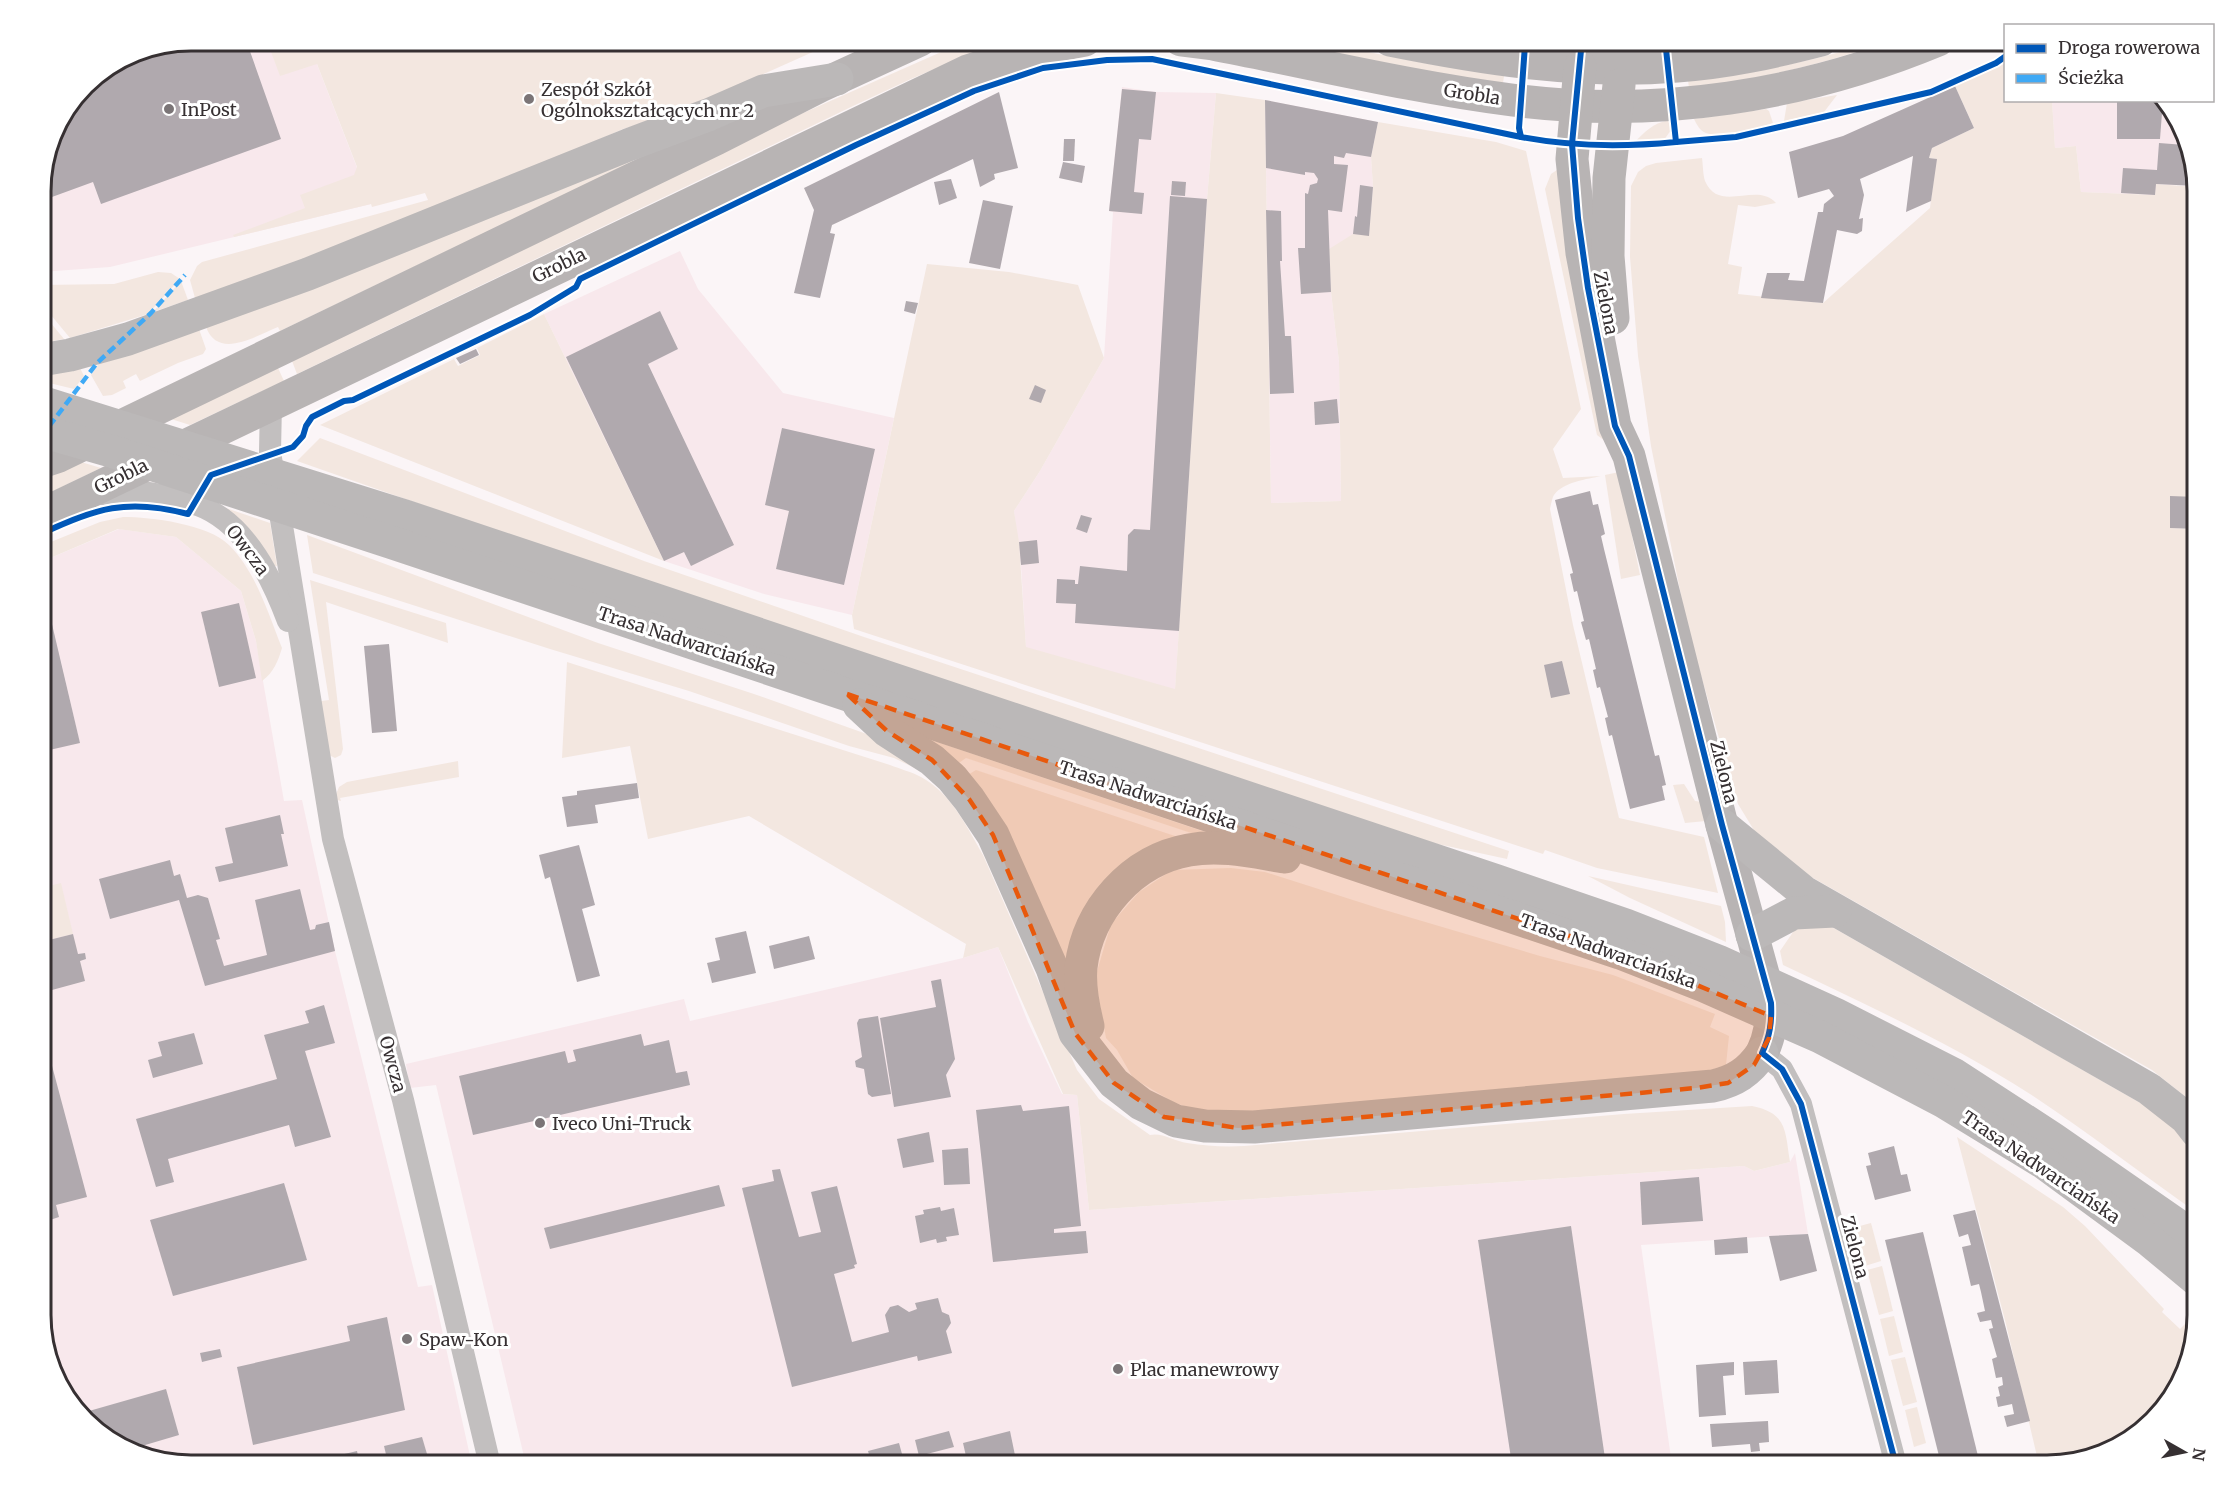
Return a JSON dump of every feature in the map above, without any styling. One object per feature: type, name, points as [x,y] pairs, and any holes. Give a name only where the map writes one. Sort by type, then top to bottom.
[{"type":"main road","points":[[51,459],[897,51]]},
{"type":"main road","name":"Grobla","points":[[51,510],[968,71],[1029,51]]},
{"type":"main road","name":"Grobla","points":[[1248,51],[1444,90],[1510,100],[1617,107],[1718,100],[1774,91],[1861,68],[1908,51]]},
{"type":"main road","name":"Grobla","points":[[1446,51],[1476,57],[1621,54],[1667,67],[1778,51]]},
{"type":"main road","name":"Zielona","points":[[1581,54],[1572,159],[1582,253],[1615,426],[1629,456],[1722,825],[1771,1003],[1772,1021],[1769,1038],[1762,1053]]},
{"type":"main road","points":[[1621,54],[1610,159],[1608,256],[1615,334],[1630,417],[1629,456]]},
{"type":"main road","points":[[51,359],[70,356],[128,339],[308,274],[763,91],[837,79]]},
{"type":"main road","name":"Trasa Nadwarciańska","points":[[51,406],[846,694],[1394,877],[1623,939]]},
{"type":"main road","name":"Trasa Nadwarciańska","points":[[51,434],[399,530],[1623,939],[1704,986],[1820,1038],[1949,1089],[2052,1138],[2187,1234]]},
{"type":"main road","points":[[846,694],[887,730],[933,760],[969,799],[993,835],[1052,968],[1075,1033],[1092,1051],[1114,1083],[1152,1111],[1189,1124],[1238,1128],[1713,1086],[1728,1083],[1745,1073],[1762,1053]]},
{"type":"main road","points":[[1722,825],[1750,846],[1789,881],[1835,911],[2149,1089],[2187,1119]]},
{"type":"main road","points":[[1092,1051],[1081,993],[1081,968],[1090,932],[1109,900],[1131,877],[1163,857],[1191,849],[1228,848],[1394,877]]},
{"type":"main road","points":[[1752,935],[1794,913],[1835,911]]},
{"type":"main road","name":"Trasa Nadwarciańska","points":[[1949,1089],[2187,1271]]},
{"type":"street","name":"Owcza","points":[[271,403],[270,452],[333,839],[403,1100],[487,1455]]},
{"type":"street","name":"Owcza","points":[[73,500],[125,490],[158,494],[194,503],[226,521],[254,552],[277,592],[304,661]]},
{"type":"street","name":"Zielona","points":[[1762,1053],[1782,1069],[1801,1104],[1893,1455]]},
{"type":"highlighted area","points":[[847,694],[1620,953],[1771,1016],[1769,1038],[1754,1065],[1728,1083],[1696,1088],[1238,1128],[1164,1117],[1114,1083],[1075,1033],[993,835],[969,799],[932,760],[887,731]]},
{"type":"shaded area","points":[[271,51],[815,51],[678,111],[623,129],[480,192],[304,261],[195,298],[190,280],[197,266],[202,262],[428,200],[425,193],[234,237],[233,235],[305,208],[300,195],[354,175],[357,167],[317,64],[280,76]]},
{"type":"shaded area","points":[[312,51],[371,204],[110,267],[51,271],[51,182],[56,155],[70,121],[92,92],[121,70],[146,58],[173,52]]},
{"type":"shaded area","points":[[943,51],[980,51],[891,88],[297,374],[292,361],[776,125]]},
{"type":"shaded area","points":[[1322,51],[1363,51],[1504,76],[1503,83],[1431,73]]},
{"type":"shaded area","points":[[1843,51],[1858,51],[1740,81],[1689,88],[1688,80],[1758,70]]},
{"type":"shaded area","points":[[2004,63],[2004,102],[2052,102],[2055,148],[2076,146],[2081,192],[2155,195],[2156,184],[2187,186],[2187,497],[2170,497],[2170,528],[2187,529],[2187,1098],[2152,1070],[1799,870],[1760,840],[1738,804],[1688,630],[1651,446],[1638,356],[1630,257],[1631,186],[1638,172],[1646,166],[1702,158],[1705,181],[1711,191],[1729,197],[1759,195],[1768,197],[1776,203],[1755,207],[1738,205],[1728,264],[1742,267],[1738,294],[1823,303],[1930,208],[1936,159],[1929,158],[1932,148],[1974,128],[1955,86]]},
{"type":"shaded area","points":[[1122,87],[1155,92],[1216,93],[1175,690],[1026,648],[1021,565],[1014,511],[1040,471],[1104,358],[1113,212],[1109,211]]},
{"type":"shaded area","points":[[1216,93],[1265,100],[1271,503],[1341,501],[1339,362],[1329,249],[1353,234],[1369,235],[1373,187],[1371,157],[1378,122],[1496,142],[1526,151],[1581,409],[1553,449],[1563,478],[1601,476],[1563,487],[1554,495],[1550,509],[1573,625],[1619,818],[1704,837],[1718,893],[1597,868],[1545,850],[1543,854],[854,629],[852,615],[927,264],[1009,272],[1078,285],[1104,358],[1040,471],[1014,511],[1019,542],[1026,647],[1175,689]]},
{"type":"shaded area","points":[[1837,95],[1824,112],[1784,121],[1787,103]]},
{"type":"shaded area","points":[[1265,100],[1378,122],[1371,157],[1373,187],[1369,236],[1329,249],[1339,362],[1341,501],[1271,503]]},
{"type":"shaded area","points":[[2052,102],[2155,102],[2168,121],[2176,138],[2182,155],[2187,186],[2157,184],[2155,195],[2081,192],[2076,146],[2055,148]]},
{"type":"shaded area","points":[[1766,109],[1773,123],[1730,134],[1706,133],[1700,129],[1694,119]]},
{"type":"shaded area","points":[[1668,120],[1671,130],[1664,140],[1634,143],[1649,128]]},
{"type":"shaded area","points":[[631,157],[633,162],[280,331],[278,327],[249,340],[228,344],[212,337],[206,327]]},
{"type":"shaded area","points":[[1557,170],[1605,441],[1597,435],[1545,189],[1551,174]]},
{"type":"shaded area","points":[[680,251],[698,289],[783,393],[894,418],[852,615],[764,594],[664,561],[544,314]]},
{"type":"shaded area","points":[[158,272],[171,273],[180,279],[148,314],[70,338],[51,315],[51,285],[114,284]]},
{"type":"shaded area","points":[[181,281],[188,300],[153,312]]},
{"type":"shaded area","points":[[544,314],[664,561],[320,425],[454,359],[458,366],[480,355],[477,348]]},
{"type":"shaded area","points":[[51,323],[64,339],[51,341]]},
{"type":"shaded area","points":[[199,329],[206,349],[203,354],[140,381],[136,374],[123,381],[126,388],[112,395],[103,396],[91,375],[100,362]]},
{"type":"shaded area","points":[[80,368],[84,376],[74,389],[51,383],[51,373]]},
{"type":"shaded area","points":[[278,368],[284,381],[190,425],[171,419]]},
{"type":"shaded area","points":[[320,438],[644,561],[864,637],[1509,851],[1507,859],[1433,843],[619,574],[297,461]]},
{"type":"shaded area","points":[[81,462],[101,468],[51,492],[51,475]]},
{"type":"shaded area","points":[[1619,472],[1640,575],[1621,579],[1605,475]]},
{"type":"shaded area","points":[[220,506],[270,523],[277,566],[275,566]]},
{"type":"shaded area","points":[[123,517],[163,520],[208,532],[229,545],[254,580],[282,648],[270,674],[262,681],[256,641],[241,591],[176,537],[118,529],[51,558],[51,542],[100,522]]},
{"type":"shaded area","points":[[119,529],[176,537],[241,591],[256,641],[284,801],[302,800],[335,951],[418,1287],[432,1285],[470,1455],[191,1455],[155,1450],[129,1441],[92,1414],[70,1385],[58,1360],[51,1324],[51,558]]},
{"type":"shaded area","points":[[307,535],[598,643],[754,694],[892,743],[933,777],[894,758],[849,746],[689,691],[313,573]]},
{"type":"shaded area","points":[[310,580],[446,623],[448,643],[326,602],[343,749],[341,755],[335,758],[329,755],[321,701],[329,700]]},
{"type":"shaded area","points":[[567,662],[890,765],[917,775],[932,784],[950,801],[983,855],[1077,1070],[1099,1099],[1150,1135],[1201,1145],[1244,1146],[1624,1114],[1752,1106],[1764,1109],[1779,1119],[1783,1125],[1790,1162],[1754,1171],[1744,1166],[1089,1210],[1077,1095],[1063,1094],[998,947],[963,958],[966,944],[749,816],[648,839],[630,746],[562,758]]},
{"type":"shaded area","points":[[925,738],[1214,835],[1197,835],[966,758],[956,765]]},
{"type":"shaded area","points":[[458,761],[459,777],[340,798],[341,801],[334,799],[339,787],[347,782]]},
{"type":"shaded area","points":[[976,770],[1175,836],[1176,841],[1068,978],[966,776]]},
{"type":"shaded area","points":[[1684,784],[1695,801],[1702,802],[1706,821],[1685,823],[1673,785]]},
{"type":"shaded area","points":[[1231,868],[1265,872],[1540,956],[1613,975],[1715,1014],[1710,1027],[1729,1036],[1726,1065],[1708,1071],[1240,1113],[1201,1112],[1173,1102],[1133,1078],[1117,1050],[1106,1038],[1095,978],[1111,924],[1139,892],[1172,870]]},
{"type":"shaded area","points":[[1588,876],[1721,906],[1726,942],[1630,898]]},
{"type":"shaded area","points":[[61,883],[73,934],[51,940],[51,886]]},
{"type":"shaded area","points":[[1800,922],[1825,923],[2151,1109],[2187,1139],[2187,1206],[2030,1094],[1970,1058],[1909,1026],[1783,965],[1780,951]]},
{"type":"shaded area","points":[[998,947],[1028,1022],[1062,1094],[1077,1095],[1089,1210],[1744,1166],[1754,1171],[1790,1162],[1795,1153],[1808,1234],[1641,1245],[1671,1455],[524,1455],[436,1085],[410,1088],[406,1064],[684,999],[690,1021],[963,958]]},
{"type":"shaded area","points":[[1957,1137],[2063,1207],[2085,1226],[2164,1309],[2162,1312],[2180,1329],[2186,1325],[2180,1360],[2173,1377],[2152,1407],[2139,1420],[2109,1441],[2092,1448],[2056,1455],[2037,1455],[2006,1324]]},
{"type":"shaded area","points":[[1871,1223],[1881,1261],[1865,1266],[1856,1227]]},
{"type":"shaded area","points":[[1882,1266],[1893,1311],[1879,1315],[1867,1270]]},
{"type":"shaded area","points":[[1894,1316],[1903,1352],[1889,1356],[1880,1319]]},
{"type":"shaded area","points":[[1905,1357],[1917,1402],[1903,1406],[1891,1360]]},
{"type":"shaded area","points":[[1917,1407],[1926,1443],[1914,1447],[1905,1410]]},
{"type":"building","name":"InPost","points":[[250,51],[281,139],[101,204],[93,182],[51,197],[52,173],[62,138],[75,113],[92,92],[106,80],[146,58],[173,52]]},
{"type":"building","points":[[1955,86],[1974,128],[1932,148],[1929,158],[1937,159],[1931,201],[1906,212],[1913,156],[1860,179],[1864,195],[1859,219],[1863,218],[1862,231],[1857,234],[1837,230],[1823,303],[1761,298],[1767,273],[1790,273],[1788,280],[1804,281],[1818,212],[1823,212],[1824,204],[1834,196],[1829,189],[1798,198],[1789,152],[1843,136]]},
{"type":"building","points":[[1122,89],[1156,92],[1151,140],[1139,139],[1134,192],[1144,193],[1142,214],[1109,211]]},
{"type":"building","points":[[999,92],[1018,168],[994,174],[995,179],[980,187],[973,159],[832,225],[830,233],[835,234],[820,298],[794,293],[814,210],[804,188]]},
{"type":"building","points":[[1265,100],[1378,122],[1371,157],[1346,153],[1344,158],[1334,156],[1334,164],[1348,165],[1342,212],[1328,210],[1331,292],[1301,294],[1298,248],[1305,248],[1305,193],[1308,194],[1310,185],[1317,183],[1318,179],[1314,173],[1305,172],[1305,175],[1266,168]]},
{"type":"building","points":[[2117,102],[2155,102],[2162,112],[2160,139],[2117,139]]},
{"type":"building","points":[[1064,139],[1075,139],[1074,161],[1063,161]]},
{"type":"building","points":[[2159,143],[2178,144],[2186,173],[2187,186],[2156,184],[2155,195],[2121,193],[2123,168],[2157,170]]},
{"type":"building","points":[[1063,162],[1085,166],[1082,183],[1059,178]]},
{"type":"building","points":[[951,179],[957,198],[939,205],[934,182]]},
{"type":"building","points":[[1172,181],[1186,182],[1185,196],[1171,195]]},
{"type":"building","points":[[1360,185],[1373,187],[1369,236],[1353,234]]},
{"type":"building","points":[[1170,196],[1207,199],[1179,631],[1075,623],[1076,604],[1056,603],[1057,579],[1075,580],[1075,584],[1078,584],[1080,566],[1127,571],[1128,535],[1134,529],[1150,530]]},
{"type":"building","points":[[983,200],[1013,206],[1000,269],[969,263]]},
{"type":"building","points":[[1266,210],[1281,211],[1282,261],[1280,261],[1285,336],[1291,336],[1294,393],[1270,394]]},
{"type":"building","points":[[906,301],[918,303],[915,314],[904,311]]},
{"type":"building","points":[[660,311],[678,349],[648,364],[734,545],[691,566],[684,552],[664,561],[566,357]]},
{"type":"building","points":[[476,349],[479,355],[460,364],[456,358]]},
{"type":"building","points":[[1035,385],[1046,390],[1041,403],[1029,399]]},
{"type":"building","points":[[1337,399],[1339,423],[1315,425],[1314,402]]},
{"type":"building","points":[[782,428],[875,449],[844,585],[776,569],[789,511],[765,505]]},
{"type":"building","points":[[1590,491],[1593,505],[1598,504],[1605,534],[1601,536],[1604,549],[1655,756],[1659,755],[1666,785],[1662,786],[1665,800],[1630,809],[1612,735],[1609,736],[1605,718],[1608,717],[1600,687],[1597,688],[1593,670],[1596,669],[1589,639],[1586,640],[1581,622],[1584,621],[1577,591],[1574,592],[1570,574],[1573,573],[1555,500]]},
{"type":"building","points":[[2170,496],[2187,497],[2187,529],[2170,528]]},
{"type":"building","points":[[1081,515],[1092,518],[1087,533],[1076,529]]},
{"type":"building","points":[[1037,540],[1039,563],[1021,565],[1019,542]]},
{"type":"building","points":[[239,603],[256,678],[219,687],[201,612]]},
{"type":"building","points":[[51,620],[80,743],[51,750]]},
{"type":"building","points":[[389,644],[397,731],[372,733],[364,646]]},
{"type":"building","points":[[1562,661],[1570,694],[1551,698],[1544,665]]},
{"type":"building","points":[[637,783],[639,798],[595,805],[598,823],[567,827],[562,797],[577,795],[577,791]]},
{"type":"building","points":[[280,815],[284,834],[281,834],[288,866],[219,882],[215,867],[233,863],[225,828]]},
{"type":"building","points":[[579,845],[595,905],[582,909],[600,976],[577,982],[550,877],[545,879],[539,855]]},
{"type":"building","points":[[170,860],[174,876],[180,874],[187,898],[198,895],[208,898],[220,939],[216,940],[224,966],[267,955],[255,900],[300,889],[310,930],[315,929],[316,925],[329,922],[335,951],[205,986],[179,900],[110,919],[99,879]]},
{"type":"building","points":[[746,931],[756,973],[712,983],[707,963],[720,960],[715,938]]},
{"type":"building","points":[[73,934],[78,954],[85,953],[86,959],[80,961],[85,981],[51,990],[51,940]]},
{"type":"building","points":[[809,936],[815,959],[774,969],[769,946]]},
{"type":"building","points":[[941,979],[955,1059],[946,1075],[951,1097],[894,1107],[880,1018],[936,1007],[931,981]]},
{"type":"building","points":[[324,1005],[335,1043],[305,1051],[331,1137],[295,1147],[289,1125],[168,1159],[174,1182],[156,1187],[136,1119],[277,1079],[264,1035],[309,1023],[305,1011]]},
{"type":"building","points":[[878,1016],[891,1094],[872,1097],[868,1094],[864,1069],[856,1067],[855,1061],[862,1057],[857,1023],[859,1019]]},
{"type":"building","points":[[194,1033],[203,1064],[153,1078],[148,1060],[162,1056],[158,1042]]},
{"type":"building","points":[[641,1034],[644,1046],[669,1040],[676,1073],[687,1071],[690,1085],[473,1135],[459,1076],[565,1051],[568,1063],[576,1061],[573,1050]]},
{"type":"building","points":[[51,1062],[87,1197],[56,1205],[59,1217],[51,1220]]},
{"type":"building","points":[[1021,1105],[1023,1111],[1069,1106],[1081,1226],[1054,1229],[1054,1233],[1086,1231],[1088,1253],[993,1262],[976,1110]]},
{"type":"building","points":[[929,1132],[934,1162],[903,1168],[897,1139]]},
{"type":"building","points":[[1894,1146],[1901,1175],[1907,1174],[1911,1191],[1875,1200],[1866,1166],[1871,1165],[1868,1153]]},
{"type":"building","points":[[968,1148],[970,1184],[944,1185],[942,1150]]},
{"type":"building","points":[[780,1169],[799,1237],[821,1232],[811,1192],[837,1186],[857,1264],[854,1265],[855,1268],[834,1274],[852,1342],[889,1332],[885,1315],[890,1307],[898,1305],[909,1312],[917,1309],[915,1303],[938,1298],[942,1312],[949,1315],[951,1323],[946,1331],[952,1353],[918,1361],[917,1356],[792,1387],[742,1188],[774,1181],[772,1170]]},
{"type":"building","points":[[1699,1177],[1703,1221],[1642,1225],[1640,1182]]},
{"type":"building","points":[[284,1183],[307,1260],[173,1296],[150,1220]]},
{"type":"building","points":[[719,1185],[725,1206],[550,1249],[544,1228]]},
{"type":"building","points":[[940,1207],[941,1211],[954,1208],[959,1235],[946,1237],[947,1241],[937,1243],[936,1239],[920,1243],[915,1216],[924,1214],[923,1210]]},
{"type":"building","points":[[1975,1210],[2030,1421],[2007,1427],[2004,1416],[2014,1414],[2012,1404],[1998,1407],[1996,1397],[2000,1396],[1998,1387],[2003,1385],[2002,1377],[1996,1378],[1992,1359],[1997,1357],[1989,1329],[1993,1328],[1991,1320],[1980,1322],[1977,1313],[1985,1311],[1981,1292],[1979,1284],[1971,1286],[1962,1247],[1971,1245],[1968,1234],[1959,1237],[1953,1215]]},
{"type":"building","points":[[1571,1226],[1605,1455],[1510,1455],[1478,1240]]},
{"type":"building","points":[[1923,1232],[1978,1455],[1939,1455],[1885,1240]]},
{"type":"building","points":[[1808,1234],[1817,1271],[1780,1281],[1769,1236]]},
{"type":"building","points":[[1747,1237],[1748,1253],[1715,1255],[1714,1240]]},
{"type":"building","points":[[387,1317],[405,1410],[253,1445],[237,1367],[350,1341],[347,1326]]},
{"type":"building","points":[[220,1349],[222,1357],[202,1362],[200,1353]]},
{"type":"building","points":[[1777,1360],[1779,1393],[1745,1395],[1743,1362]]},
{"type":"building","points":[[1734,1362],[1734,1375],[1723,1376],[1726,1415],[1699,1417],[1696,1365]]},
{"type":"building","points":[[166,1389],[179,1435],[143,1446],[129,1441],[113,1431],[89,1411]]},
{"type":"building","points":[[1768,1421],[1769,1442],[1759,1443],[1760,1451],[1751,1452],[1750,1444],[1712,1447],[1710,1424]]},
{"type":"building","points":[[949,1431],[954,1447],[919,1455],[915,1440]]},
{"type":"building","points":[[1010,1431],[1015,1455],[966,1455],[963,1443]]},
{"type":"building","points":[[422,1437],[427,1454],[386,1455],[384,1446]]},
{"type":"building","points":[[899,1443],[902,1455],[869,1455],[868,1451]]},
{"type":"building","points":[[357,1451],[358,1455],[340,1455]]},
{"type":"marked path","points":[[51,424],[97,363],[151,313],[185,275]]},
{"type":"cycle path","points":[[1525,51],[1519,128],[1521,137],[1560,143],[1618,145],[1676,142],[1666,51]]},
{"type":"cycle path","points":[[1581,51],[1572,144],[1578,218],[1588,288],[1615,426],[1629,456],[1722,825],[1771,1003],[1770,1029],[1762,1053],[1782,1069],[1801,1104],[1893,1455]]},
{"type":"cycle path","points":[[1676,142],[1736,137],[1931,92],[2004,57]]},
{"type":"cycle path","points":[[51,529],[95,512],[129,506],[167,509],[188,514],[211,475],[293,447],[303,436],[312,417],[344,401],[353,400],[530,315],[576,287],[580,279],[856,145],[974,91],[1043,68],[1107,60],[1152,59],[1521,137]]},
{"type":"place","name":"Zespół Szkół Ogólnokształcących nr 2","points":[[529,99]]},
{"type":"place","name":"InPost","points":[[169,109]]},
{"type":"place","name":"Iveco Uni-Truck","points":[[540,1123]]},
{"type":"place","name":"Spaw-Kon","points":[[407,1339]]},
{"type":"place","name":"Plac manewrowy","points":[[1118,1369]]}]
